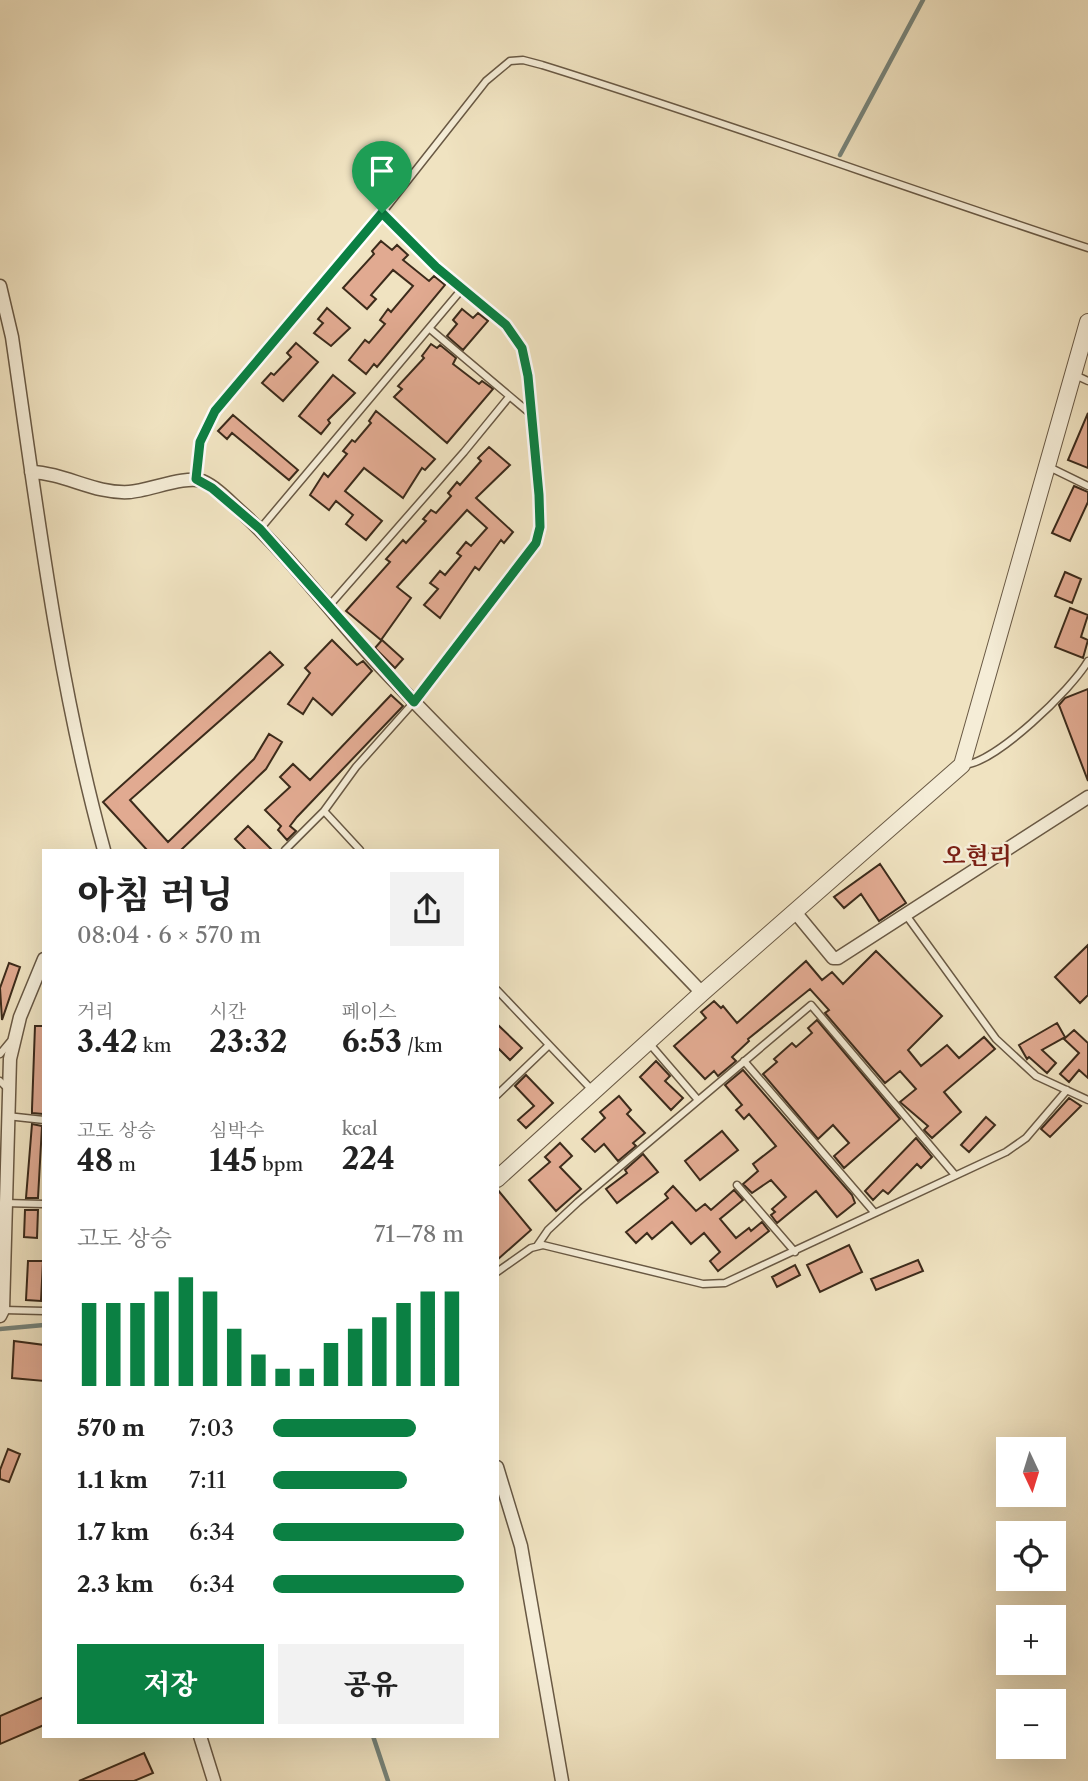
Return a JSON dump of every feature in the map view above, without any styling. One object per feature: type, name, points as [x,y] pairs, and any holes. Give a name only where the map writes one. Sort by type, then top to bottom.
[{"type":"street","points":[[0,286],[12,337],[60,659],[104,849]]},
{"type":"street","points":[[499,1177],[702,993],[962,765],[1047,466],[1081,378],[1088,322]]},
{"type":"street","points":[[31,471],[43,472],[90,488],[115,492],[139,491],[196,479],[212,488],[260,529],[414,702],[634,921],[702,993]]},
{"type":"street","points":[[795,912],[835,959],[1088,797]]},
{"type":"street","points":[[2,1313],[8,1116],[4,1085],[13,1037],[42,964]]},
{"type":"street","points":[[499,1474],[521,1546],[562,1781]]},
{"type":"street","points":[[201,1738],[214,1781]]},
{"type":"lane","points":[[196,479],[200,442],[215,411],[382,213],[486,82],[505,64],[523,60],[749,131],[881,179],[1088,248]]},
{"type":"lane","points":[[286,849],[324,811],[371,748],[414,702],[538,538],[540,516],[527,367],[517,339],[506,325],[462,289],[382,213]]},
{"type":"lane","points":[[260,529],[462,289]]},
{"type":"lane","points":[[430,328],[532,415]]},
{"type":"lane","points":[[329,606],[509,397]]},
{"type":"lane","points":[[1047,466],[1088,485]]},
{"type":"lane","points":[[962,765],[981,761],[1039,716],[1068,688],[1088,661]]},
{"type":"lane","points":[[324,811],[359,849]]},
{"type":"lane","points":[[906,915],[996,1039],[1036,1076],[1088,1100]]},
{"type":"lane","points":[[499,992],[594,1092]]},
{"type":"lane","points":[[499,1271],[537,1246],[548,1230],[811,1005],[955,1175]]},
{"type":"lane","points":[[0,1054],[13,1037]]},
{"type":"lane","points":[[649,1042],[698,1100]]},
{"type":"lane","points":[[499,1093],[549,1045]]},
{"type":"lane","points":[[744,1061],[874,1212]]},
{"type":"lane","points":[[537,1246],[555,1246],[712,1285],[725,1283],[1015,1147],[1067,1090]]},
{"type":"lane","points":[[8,1116],[42,1120]]},
{"type":"lane","points":[[737,1185],[795,1252]]},
{"type":"lane","points":[[4,1203],[42,1204]]},
{"type":"lane","points":[[2,1313],[42,1311]]},
{"type":"building","points":[[381,241],[392,250],[397,245],[408,255],[403,260],[429,281],[434,276],[445,285],[377,367],[374,364],[366,374],[349,360],[365,340],[369,343],[385,324],[380,320],[388,309],[391,312],[413,286],[393,270],[371,295],[376,299],[367,309],[343,288],[374,254],[372,251]]},
{"type":"building","points":[[327,308],[350,328],[331,346],[314,333],[323,323],[318,319]]},
{"type":"building","points":[[462,309],[473,318],[478,313],[488,321],[463,350],[447,336],[457,324],[453,320]]},
{"type":"building","points":[[296,343],[318,362],[283,401],[262,383],[291,357],[287,353]]},
{"type":"building","points":[[431,344],[437,348],[440,345],[456,358],[453,364],[479,384],[482,381],[493,389],[447,443],[394,397],[402,389],[398,386],[424,358],[422,356]]},
{"type":"building","points":[[333,375],[355,393],[328,420],[330,423],[321,434],[299,416]]},
{"type":"building","points":[[376,411],[435,459],[425,470],[422,468],[403,498],[364,468],[345,491],[382,521],[366,540],[346,524],[353,515],[336,501],[329,510],[310,495],[324,473],[328,477],[347,454],[343,451],[352,440],[355,442],[371,423],[369,421]]},
{"type":"building","points":[[1088,413],[1088,468],[1068,460]]},
{"type":"building","points":[[233,415],[298,470],[289,480],[232,433],[227,439],[218,431]]},
{"type":"building","points":[[489,447],[510,465],[476,498],[513,532],[504,543],[501,540],[479,570],[475,567],[440,618],[424,605],[438,589],[430,583],[440,571],[445,575],[461,556],[457,553],[466,542],[471,546],[487,528],[467,510],[397,587],[411,598],[381,640],[346,611],[390,562],[386,559],[403,540],[406,543],[426,521],[423,519],[431,510],[436,513],[451,496],[448,493],[457,482],[460,485],[481,461],[478,458]]},
{"type":"building","points":[[1074,486],[1088,492],[1088,502],[1070,541],[1052,533]]},
{"type":"building","points":[[1065,572],[1081,579],[1072,603],[1055,596]]},
{"type":"building","points":[[1070,608],[1088,615],[1081,637],[1088,640],[1083,658],[1055,647]]},
{"type":"building","points":[[332,640],[357,665],[363,661],[372,671],[332,715],[313,698],[303,714],[288,704],[310,673],[305,668]]},
{"type":"building","points":[[382,640],[403,659],[395,668],[375,648]]},
{"type":"building","points":[[270,652],[283,665],[130,800],[168,842],[254,759],[269,734],[282,742],[266,769],[182,849],[146,849],[103,802]]},
{"type":"building","points":[[1088,689],[1088,781],[1059,705],[1065,698]]},
{"type":"building","points":[[391,695],[403,706],[297,817],[290,826],[296,831],[287,840],[278,830],[281,826],[265,810],[290,787],[280,777],[293,764],[310,780]]},
{"type":"building","points":[[248,826],[271,849],[245,849],[235,839]]},
{"type":"building","points":[[880,864],[906,903],[879,921],[861,894],[844,908],[834,897]]},
{"type":"building","points":[[1088,945],[1088,995],[1080,1003],[1055,977]]},
{"type":"building","points":[[876,951],[942,1016],[908,1050],[921,1066],[947,1045],[959,1058],[984,1037],[995,1049],[944,1092],[961,1112],[932,1138],[924,1130],[928,1126],[900,1102],[916,1089],[900,1071],[885,1083],[825,1013],[829,1010],[810,989],[748,1039],[732,1057],[736,1061],[718,1076],[714,1071],[705,1079],[674,1046],[706,1018],[701,1012],[714,1001],[721,1008],[723,1006],[737,1023],[806,961],[822,980],[832,972],[843,984]]},
{"type":"building","points":[[9,963],[20,967],[2,1020],[0,988]]},
{"type":"building","points":[[817,1020],[900,1119],[844,1168],[834,1156],[849,1143],[833,1125],[818,1139],[763,1074],[777,1062],[774,1059],[792,1043],[796,1047],[812,1033],[808,1028]]},
{"type":"building","points":[[1057,1023],[1065,1037],[1042,1050],[1056,1063],[1047,1073],[1029,1057],[1027,1059],[1019,1045]]},
{"type":"building","points":[[35,1026],[42,1026],[42,1114],[32,1113]]},
{"type":"building","points":[[499,1026],[522,1048],[510,1060],[499,1049]]},
{"type":"building","points":[[1074,1030],[1088,1043],[1088,1078],[1079,1070],[1069,1082],[1060,1074],[1079,1053],[1064,1039]]},
{"type":"building","points":[[656,1061],[670,1076],[665,1081],[683,1098],[671,1110],[640,1077]]},
{"type":"building","points":[[743,1070],[852,1195],[855,1203],[837,1217],[816,1191],[777,1223],[771,1215],[775,1212],[772,1209],[786,1197],[771,1180],[752,1193],[743,1184],[758,1171],[753,1164],[776,1146],[749,1114],[744,1119],[736,1110],[742,1105],[725,1085]]},
{"type":"building","points":[[526,1075],[553,1103],[526,1128],[518,1120],[534,1106],[515,1086]]},
{"type":"building","points":[[619,1096],[631,1110],[627,1114],[645,1133],[633,1143],[636,1146],[618,1161],[604,1144],[595,1152],[582,1139],[605,1118],[600,1112]]},
{"type":"building","points":[[1069,1098],[1081,1106],[1050,1137],[1041,1129]]},
{"type":"building","points":[[986,1117],[995,1125],[969,1152],[961,1145]]},
{"type":"building","points":[[32,1124],[42,1126],[38,1198],[26,1198]]},
{"type":"building","points":[[722,1131],[738,1150],[700,1180],[685,1161]]},
{"type":"building","points":[[916,1138],[932,1157],[921,1168],[917,1164],[888,1194],[883,1190],[873,1200],[865,1191]]},
{"type":"building","points":[[560,1143],[572,1156],[560,1167],[581,1189],[556,1211],[529,1180],[550,1162],[545,1157]]},
{"type":"building","points":[[643,1154],[658,1172],[617,1203],[606,1189],[627,1173],[625,1170]]},
{"type":"building","points":[[673,1186],[696,1211],[705,1204],[711,1210],[734,1190],[743,1200],[720,1219],[736,1238],[762,1222],[769,1231],[718,1271],[710,1261],[720,1252],[704,1233],[691,1244],[672,1222],[652,1239],[647,1233],[636,1243],[626,1232],[668,1198],[665,1194]]},
{"type":"building","points":[[499,1191],[531,1230],[499,1258]]},
{"type":"building","points":[[25,1210],[38,1210],[37,1238],[24,1237]]},
{"type":"building","points":[[849,1245],[862,1272],[820,1292],[807,1265]]},
{"type":"building","points":[[918,1260],[923,1271],[876,1290],[871,1279]]},
{"type":"building","points":[[28,1261],[42,1261],[41,1301],[26,1300]]},
{"type":"building","points":[[795,1265],[800,1275],[777,1287],[772,1277]]},
{"type":"building","points":[[14,1341],[42,1345],[42,1381],[12,1378]]},
{"type":"building","points":[[8,1449],[20,1454],[9,1482],[0,1479],[0,1470]]},
{"type":"building","points":[[42,1698],[42,1726],[0,1744],[0,1716]]},
{"type":"building","points":[[144,1753],[153,1773],[134,1781],[79,1781]]},
{"type":"waterway","points":[[840,155],[923,0]]},
{"type":"waterway","points":[[0,1329],[42,1325]]},
{"type":"waterway","points":[[374,1738],[388,1781]]},
{"type":"district","name":"오현리","points":[[977,856]]},
{"type":"route","points":[[382,213],[436,267],[506,325],[517,339],[522,348],[528,376],[539,495],[540,533],[536,543],[414,702],[361,646],[337,614],[260,529],[229,501],[196,479],[196,458],[200,442],[215,411],[382,213]]}]
